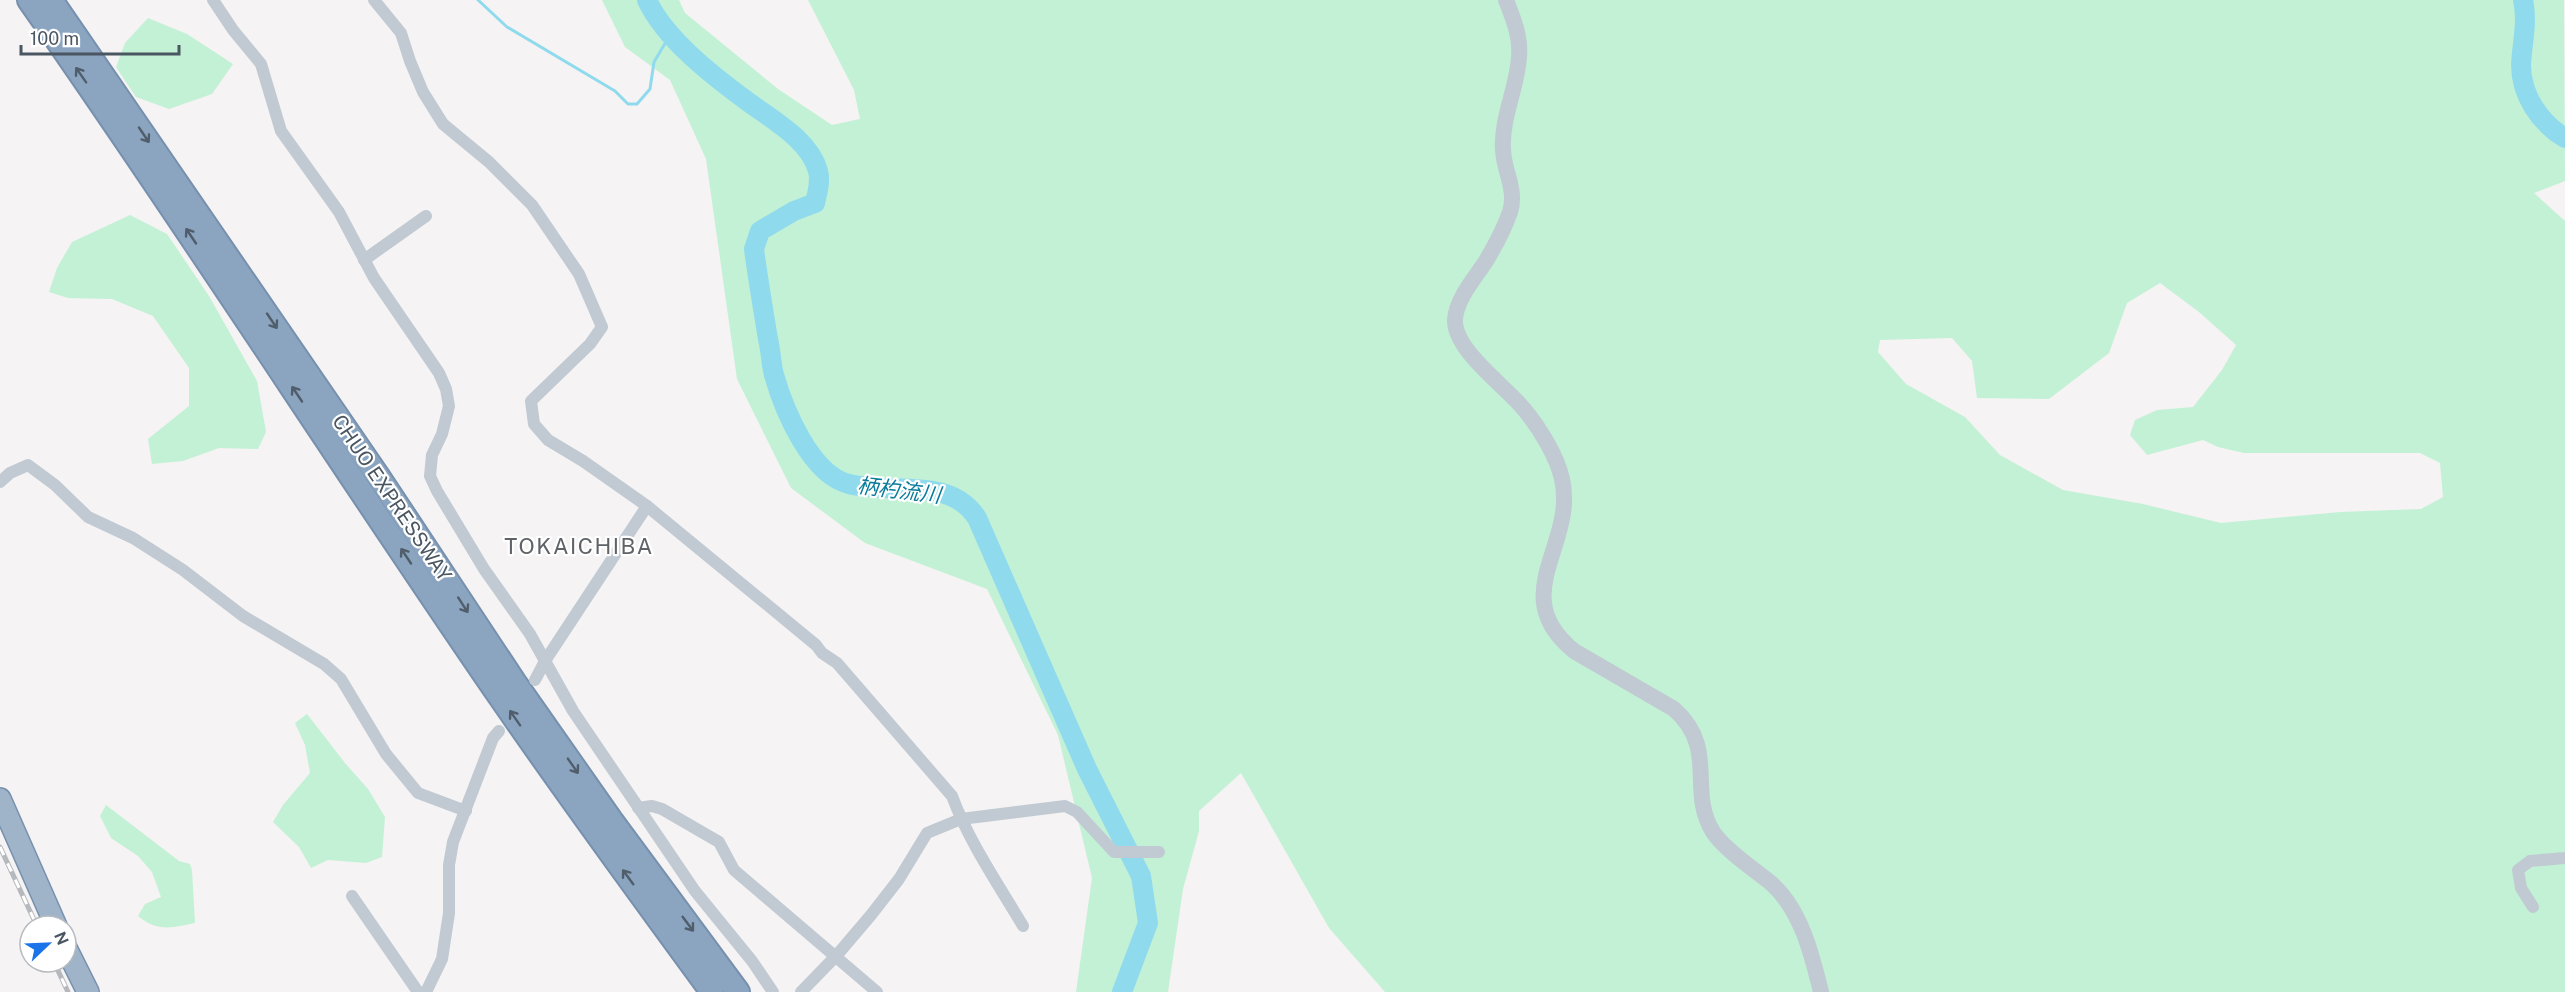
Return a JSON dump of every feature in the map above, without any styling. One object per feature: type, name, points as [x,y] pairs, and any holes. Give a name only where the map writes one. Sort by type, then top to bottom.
[{"type":"highway","name":"CHUO EXPRESSWAY","points":[[28,0],[145,167],[378,476],[522,693],[611,820],[738,992]]},
{"type":"highway","name":"CHUO EXPRESSWAY","points":[[51,0],[499,695],[601,841],[712,992]]},
{"type":"highway","points":[[0,799],[51,914]]},
{"type":"highway","points":[[78,972],[88,992]]},
{"type":"street","points":[[213,0],[233,30],[261,64],[281,131],[339,212],[364,260],[439,373],[446,389],[449,406],[447,420],[432,455],[430,476],[437,491],[484,569],[530,634],[573,711],[638,808],[664,842],[695,891],[752,961],[772,992]]},
{"type":"street","points":[[374,0],[401,33],[423,92],[443,124],[512,182],[532,204],[579,274],[602,327],[590,344],[531,401],[534,424],[548,440],[583,461],[647,506],[816,645],[822,653],[837,663],[952,796],[961,819],[1023,926]]},
{"type":"street","points":[[1506,0],[1519,45],[1520,58],[1506,112],[1503,149],[1504,167],[1513,193],[1512,204],[1495,247],[1468,286],[1456,314],[1455,324],[1465,346],[1526,411],[1549,448],[1562,479],[1565,511],[1561,531],[1545,573],[1543,593],[1546,611],[1551,626],[1562,641],[1574,651],[1674,709],[1686,720],[1700,750],[1706,814],[1713,832],[1784,896],[1793,910],[1815,966],[1821,992]]},
{"type":"street","points":[[364,260],[426,216]]},
{"type":"street","points":[[0,482],[10,473],[28,465],[55,485],[88,517],[133,538],[183,570],[243,616],[324,664],[341,678],[386,754],[418,793],[465,811]]},
{"type":"street","points":[[536,680],[545,661],[647,506]]},
{"type":"street","points":[[426,992],[442,959],[449,913],[449,865],[453,842],[493,738],[499,731]]},
{"type":"street","points":[[638,808],[652,806],[662,809],[718,842],[734,870],[877,992]]},
{"type":"street","points":[[801,992],[837,956],[899,879],[927,833],[961,819],[1065,806],[1077,812],[1114,852],[1159,852]]},
{"type":"street","points":[[2533,907],[2521,888],[2518,870],[2530,861],[2565,858]]},
{"type":"street","points":[[352,896],[418,992]]},
{"type":"green space","points":[[602,0],[679,0],[685,13],[778,89],[832,125],[860,119],[854,90],[808,0],[2564,0],[2565,181],[2534,193],[2565,221],[2565,992],[1385,992],[1329,928],[1241,773],[1199,811],[1199,831],[1183,889],[1168,992],[1076,992],[1092,878],[1058,735],[987,589],[865,543],[791,488],[737,379],[706,159],[670,80],[625,47]],"holes":[[[2160,283],[2199,312],[2236,345],[2222,370],[2193,407],[2157,410],[2135,420],[2130,435],[2147,455],[2203,440],[2218,447],[2244,453],[2420,453],[2440,463],[2443,497],[2421,509],[2340,512],[2221,523],[2143,504],[2063,490],[2000,455],[1965,417],[1906,384],[1878,352],[1880,340],[1952,338],[1972,361],[1977,398],[2049,399],[2109,353],[2127,303]]]},
{"type":"green space","points":[[148,18],[187,34],[233,64],[212,94],[169,109],[136,97],[116,67],[125,43]]},
{"type":"green space","points":[[130,215],[167,234],[209,296],[257,381],[266,432],[258,449],[219,448],[183,461],[152,464],[148,439],[189,406],[189,368],[153,316],[112,299],[68,298],[49,292],[57,268],[72,242]]},
{"type":"green space","points":[[307,714],[368,789],[385,817],[382,857],[366,863],[328,860],[311,868],[299,847],[273,822],[283,805],[310,773],[305,745],[295,723]]},
{"type":"green space","points":[[106,805],[179,861],[190,864],[195,923],[158,927],[138,916],[145,904],[161,897],[152,872],[138,856],[111,838],[100,816]]},
{"type":"waterway","points":[[478,0],[507,27],[615,91],[628,104],[637,104],[650,89],[654,62],[670,35]]},
{"type":"waterway","name":"柄杓流川","points":[[647,0],[665,29],[691,56],[788,131],[814,160],[819,179],[815,203],[794,211],[760,231],[754,249],[772,366],[785,406],[811,455],[835,478],[865,487],[935,491],[951,496],[965,505],[977,518],[1087,769],[1141,876],[1148,923],[1122,992]]},
{"type":"waterway","points":[[2523,0],[2525,24],[2521,65],[2524,87],[2540,116],[2565,138]]},
{"type":"railway","points":[[0,847],[31,914]]},
{"type":"railway","points":[[60,974],[68,992]]},
{"type":"district","name":"TOKAICHIBA","points":[[579,546]]}]
